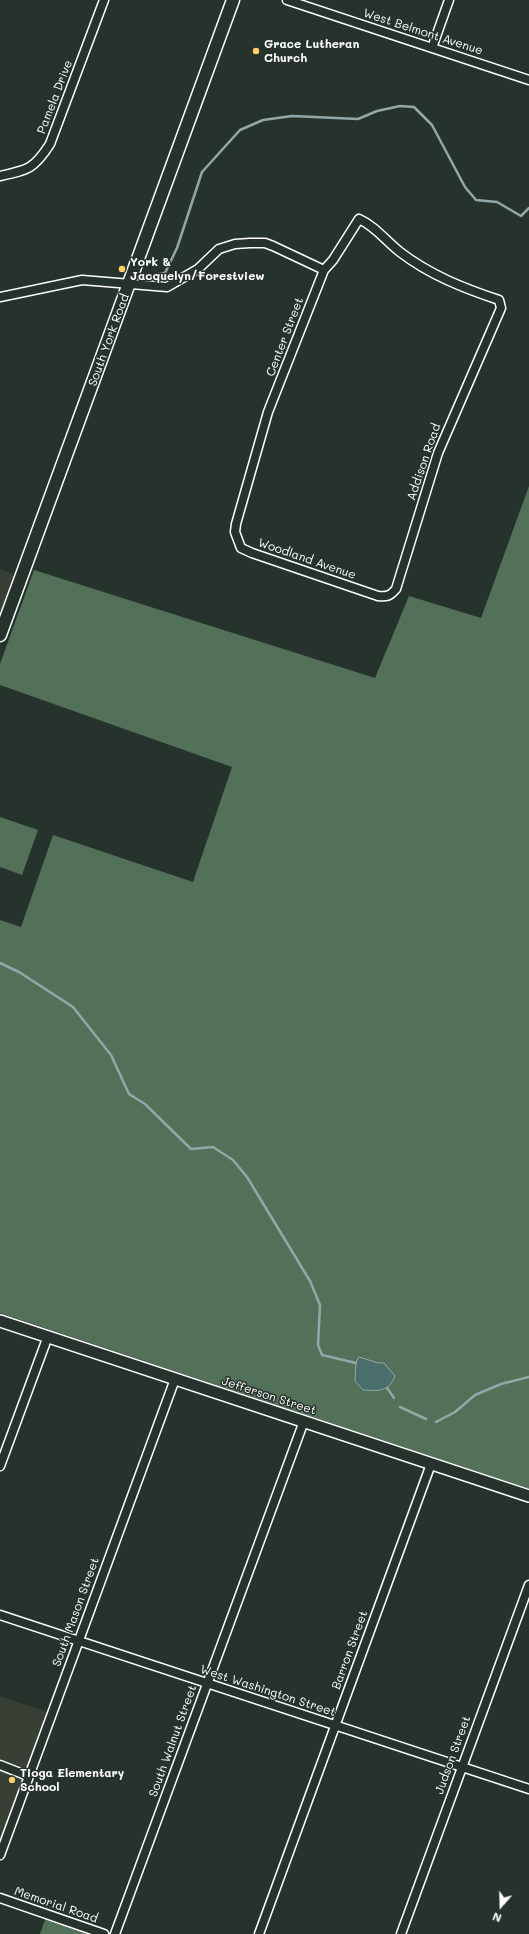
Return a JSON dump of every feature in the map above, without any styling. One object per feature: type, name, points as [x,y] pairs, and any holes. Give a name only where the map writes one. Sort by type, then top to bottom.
[{"type":"main road","name":"South York Road","points":[[0,635],[233,0]]},
{"type":"street","name":"Pamela Drive","points":[[0,176],[26,170],[42,156],[50,144],[104,0]]},
{"type":"street","name":"West Belmont Avenue","points":[[287,0],[529,80]]},
{"type":"street","points":[[432,48],[449,0]]},
{"type":"street","name":"Center Street","points":[[236,524],[266,418],[324,270],[333,260],[359,219],[366,222],[400,252]]},
{"type":"street","points":[[0,297],[82,280],[167,287],[198,269],[219,249],[236,244],[265,243],[324,270]]},
{"type":"street","name":"Addison Road","points":[[389,596],[396,589],[438,453],[487,336],[500,314],[501,308],[499,300],[463,288],[430,273],[400,252]]},
{"type":"street","name":"Woodland Avenue","points":[[236,524],[235,532],[241,548],[378,596],[389,596]]},
{"type":"street","name":"Jefferson Street","points":[[0,1321],[529,1496]]},
{"type":"street","points":[[0,1466],[48,1336]]},
{"type":"street","name":"South Mason Street","points":[[0,1855],[175,1379]]},
{"type":"street","name":"South Walnut Street","points":[[115,1934],[304,1421]]},
{"type":"street","name":"Barron Street","points":[[258,1934],[431,1464]]},
{"type":"street","name":"Judson Street","points":[[401,1934],[529,1585]]},
{"type":"street","name":"West Washington Street","points":[[0,1615],[461,1768],[529,1789]]},
{"type":"street","points":[[0,1766],[28,1776]]},
{"type":"street","name":"Memorial Road","points":[[0,1898],[104,1934]]},
{"type":"shaded area","points":[[0,569],[20,577],[0,630]]},
{"type":"shaded area","name":"Tioga Elementary School","points":[[0,1696],[50,1713],[0,1848]]},
{"type":"green space","points":[[529,486],[529,1489],[0,1313],[0,920],[21,927],[53,835],[193,882],[232,767],[0,685],[0,664],[34,570],[375,678],[409,596],[481,618]]},
{"type":"green space","points":[[0,817],[38,830],[22,875],[0,867]]},
{"type":"green space","points":[[46,1917],[97,1934],[40,1934]]},
{"type":"water","points":[[359,1357],[378,1363],[384,1363],[395,1376],[390,1385],[386,1388],[378,1390],[363,1390],[355,1381],[356,1363]]},
{"type":"waterway","points":[[154,275],[165,273],[177,248],[202,172],[240,130],[263,120],[292,116],[358,119],[377,111],[400,106],[414,107],[432,125],[465,187],[476,200],[497,202],[521,216],[529,208]]},
{"type":"waterway","points":[[0,963],[19,972],[73,1007],[111,1055],[129,1094],[145,1104],[191,1149],[213,1147],[233,1160],[247,1177],[310,1281],[320,1305],[318,1345],[322,1355],[356,1363]]},
{"type":"waterway","points":[[436,1422],[455,1412],[475,1395],[501,1384],[529,1377]]},
{"type":"waterway","points":[[387,1388],[394,1398]]},
{"type":"waterway","points":[[400,1407],[426,1419]]},
{"type":"place","name":"Grace Lutheran Church","points":[[256,51]]},
{"type":"place","name":"York & Jacquelyn/Forestview","points":[[122,269]]},
{"type":"place","name":"Tioga Elementary School","points":[[12,1780]]}]
